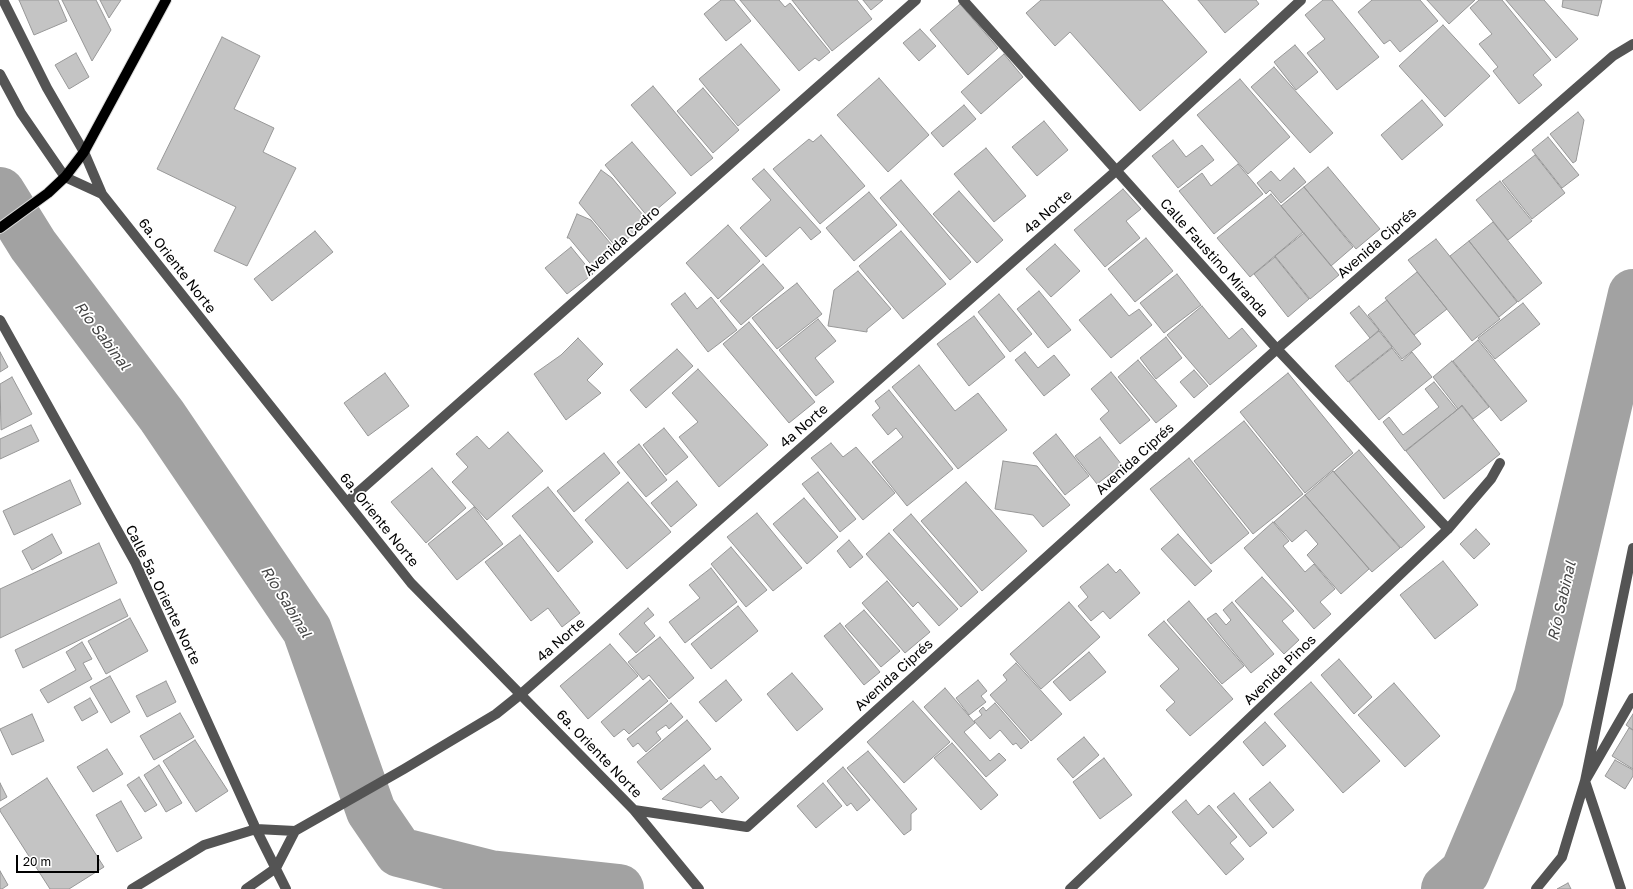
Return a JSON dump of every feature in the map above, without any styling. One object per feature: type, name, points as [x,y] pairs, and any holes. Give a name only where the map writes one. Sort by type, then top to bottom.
[{"type":"main road","points":[[0,228],[48,194],[65,177],[84,152],[166,0]]},
{"type":"street","name":"6a. Oriente Norte","points":[[4,0],[47,88],[84,152],[102,194],[411,583],[634,810],[699,889]]},
{"type":"street","name":"Avenida Cedro","points":[[347,502],[916,0]]},
{"type":"street","name":"Calle Faustino Miranda","points":[[963,0],[1277,349],[1448,529]]},
{"type":"street","name":"4a Norte","points":[[295,831],[404,769],[496,714],[521,694],[1117,170],[1301,0]]},
{"type":"street","name":"Avenida Ciprés","points":[[634,810],[746,827],[1277,349],[1613,56],[1628,46]]},
{"type":"street","points":[[0,74],[21,113],[65,177]]},
{"type":"street","name":"6a. Oriente Norte","points":[[65,177],[102,194]]},
{"type":"street","name":"Calle 5a. Oriente Norte","points":[[0,320],[135,562],[256,829],[286,889]]},
{"type":"street","name":"Avenida Pinos","points":[[1070,889],[1448,529],[1491,479],[1500,463]]},
{"type":"street","points":[[1536,889],[1562,857],[1584,781],[1633,548]]},
{"type":"street","points":[[1621,889],[1584,781],[1633,698]]},
{"type":"street","points":[[132,889],[204,845],[256,829],[295,831],[276,868],[246,889]]},
{"type":"building","points":[[19,0],[58,0],[67,21],[34,35]]},
{"type":"building","points":[[62,0],[96,0],[111,30],[92,61]]},
{"type":"building","points":[[100,0],[121,0],[109,18]]},
{"type":"building","points":[[721,0],[734,0],[751,21],[726,41],[704,14]]},
{"type":"building","points":[[740,0],[779,0],[785,7],[790,3],[830,52],[819,61],[815,58],[799,71]]},
{"type":"building","points":[[792,0],[857,0],[872,19],[832,51]]},
{"type":"building","points":[[863,0],[883,0],[871,10]]},
{"type":"building","points":[[1041,0],[1162,0],[1207,52],[1140,111],[1070,32],[1055,46],[1026,13]]},
{"type":"building","points":[[1198,0],[1256,0],[1259,4],[1225,33]]},
{"type":"building","points":[[1323,0],[1332,0],[1379,57],[1337,90],[1307,53],[1325,39],[1305,15]]},
{"type":"building","points":[[1372,0],[1420,0],[1438,21],[1400,52],[1390,40],[1384,44],[1358,12]]},
{"type":"building","points":[[1427,0],[1475,0],[1449,24]]},
{"type":"building","points":[[1479,0],[1502,0],[1551,60],[1533,75],[1542,85],[1519,104],[1493,71],[1498,67],[1479,44],[1492,34],[1470,8]]},
{"type":"building","points":[[1506,0],[1544,0],[1578,39],[1556,58]]},
{"type":"building","points":[[1563,0],[1602,0],[1598,16],[1562,7]]},
{"type":"building","points":[[960,4],[998,48],[968,75],[930,30]]},
{"type":"building","points":[[1443,25],[1490,76],[1445,117],[1399,66]]},
{"type":"building","points":[[920,29],[936,46],[919,61],[903,43]]},
{"type":"building","points":[[222,37],[260,56],[234,109],[274,128],[263,152],[296,168],[247,266],[214,251],[236,207],[157,169]]},
{"type":"building","points":[[741,44],[780,90],[738,126],[699,79]]},
{"type":"building","points":[[1295,45],[1318,72],[1296,90],[1274,62]]},
{"type":"building","points":[[76,53],[89,77],[69,89],[55,65]]},
{"type":"building","points":[[1004,54],[1023,77],[981,114],[961,92]]},
{"type":"building","points":[[1274,67],[1333,133],[1310,153],[1251,87]]},
{"type":"building","points":[[879,78],[929,135],[888,172],[837,115]]},
{"type":"building","points":[[1240,79],[1290,137],[1248,174],[1197,115]]},
{"type":"building","points":[[653,86],[713,158],[691,176],[631,105]]},
{"type":"building","points":[[703,88],[739,130],[713,153],[677,111]]},
{"type":"building","points":[[1422,100],[1443,125],[1402,160],[1381,135]]},
{"type":"building","points":[[964,105],[976,119],[943,147],[931,133]]},
{"type":"building","points":[[1578,112],[1584,120],[1576,161],[1573,163],[1550,134]]},
{"type":"building","points":[[1044,121],[1068,150],[1037,176],[1012,147]]},
{"type":"building","points":[[821,135],[865,186],[820,224],[773,169],[809,139],[813,142]]},
{"type":"building","points":[[1548,137],[1579,175],[1562,188],[1532,150]]},
{"type":"building","points":[[1173,140],[1186,157],[1202,145],[1214,160],[1178,188],[1152,156]]},
{"type":"building","points":[[632,142],[676,193],[648,217],[605,165]]},
{"type":"building","points":[[986,148],[1026,196],[994,222],[954,174]]},
{"type":"building","points":[[1535,155],[1565,193],[1532,219],[1502,181]]},
{"type":"building","points":[[1238,164],[1263,194],[1214,234],[1179,191],[1202,173],[1211,186]]},
{"type":"building","points":[[1328,167],[1380,229],[1356,249],[1304,187]]},
{"type":"building","points":[[1294,168],[1306,182],[1281,203],[1270,190],[1266,194],[1257,183],[1271,171],[1280,181]]},
{"type":"building","points":[[764,169],[821,232],[811,240],[800,227],[766,257],[740,228],[771,200],[752,179]]},
{"type":"building","points":[[601,170],[612,178],[648,221],[617,248],[579,203]]},
{"type":"building","points":[[901,180],[971,262],[950,280],[880,198]]},
{"type":"building","points":[[1500,181],[1532,221],[1508,240],[1476,200]]},
{"type":"building","points":[[1304,187],[1353,247],[1331,266],[1281,206]]},
{"type":"building","points":[[1123,189],[1141,209],[1126,221],[1140,238],[1105,267],[1074,230]]},
{"type":"building","points":[[959,191],[1003,240],[977,263],[933,214]]},
{"type":"building","points":[[869,192],[897,225],[854,261],[826,228]]},
{"type":"building","points":[[1271,194],[1303,232],[1250,277],[1217,238]]},
{"type":"building","points":[[577,214],[591,220],[616,250],[594,268],[569,238],[567,238]]},
{"type":"building","points":[[1493,222],[1542,283],[1518,302],[1469,241]]},
{"type":"building","points":[[728,225],[760,261],[718,299],[686,263]]},
{"type":"building","points":[[315,231],[333,252],[272,301],[254,279]]},
{"type":"building","points":[[901,231],[946,284],[903,319],[859,266]]},
{"type":"building","points":[[1304,233],[1339,275],[1310,299],[1275,256]]},
{"type":"building","points":[[1146,238],[1173,271],[1135,302],[1108,269]]},
{"type":"building","points":[[1436,239],[1500,319],[1472,341],[1408,260]]},
{"type":"building","points":[[1469,241],[1517,302],[1499,317],[1450,256]]},
{"type":"building","points":[[1055,244],[1080,271],[1051,297],[1026,269]]},
{"type":"building","points":[[571,247],[593,274],[567,294],[545,268]]},
{"type":"building","points":[[1275,257],[1309,299],[1288,317],[1254,274]]},
{"type":"building","points":[[763,264],[784,288],[741,325],[720,301]]},
{"type":"building","points":[[858,271],[891,309],[867,329],[867,332],[828,326],[834,290]]},
{"type":"building","points":[[1417,272],[1447,309],[1414,335],[1385,298]]},
{"type":"building","points":[[1177,274],[1201,305],[1164,333],[1140,303]]},
{"type":"building","points":[[797,283],[822,314],[777,349],[752,318]]},
{"type":"building","points":[[1039,291],[1071,330],[1048,348],[1017,309]]},
{"type":"building","points":[[685,293],[697,309],[711,297],[737,330],[708,352],[671,304]]},
{"type":"building","points":[[999,294],[1032,334],[1010,352],[978,312]]},
{"type":"building","points":[[1111,294],[1129,316],[1139,309],[1152,325],[1111,358],[1079,320]]},
{"type":"building","points":[[1387,300],[1421,344],[1402,359],[1368,315]]},
{"type":"building","points":[[1523,303],[1540,324],[1495,359],[1478,338]]},
{"type":"building","points":[[1202,306],[1229,339],[1242,328],[1257,346],[1210,385],[1167,335]]},
{"type":"building","points":[[1359,306],[1379,330],[1370,338],[1350,313]]},
{"type":"building","points":[[974,316],[1005,357],[969,386],[937,344]]},
{"type":"building","points":[[818,319],[836,341],[815,358],[834,382],[816,396],[779,350]]},
{"type":"building","points":[[749,322],[815,402],[789,423],[723,344]]},
{"type":"building","points":[[1379,331],[1392,347],[1348,382],[1335,366]]},
{"type":"building","points":[[1166,337],[1182,358],[1156,379],[1140,358]]},
{"type":"building","points":[[578,338],[603,364],[587,380],[601,393],[566,420],[534,374],[561,355]]},
{"type":"building","points":[[1478,340],[1527,401],[1501,421],[1453,361]]},
{"type":"building","points":[[1392,348],[1402,361],[1412,352],[1432,377],[1379,420],[1349,382]]},
{"type":"building","points":[[677,349],[693,366],[646,408],[630,390]]},
{"type":"building","points":[[0,352],[8,367],[0,372]]},
{"type":"building","points":[[1025,352],[1038,368],[1054,355],[1070,375],[1044,396],[1015,360]]},
{"type":"building","points":[[1138,360],[1177,406],[1156,423],[1118,377]]},
{"type":"building","points":[[1452,361],[1489,407],[1473,419],[1462,405],[1458,409],[1433,377]]},
{"type":"building","points":[[919,365],[955,411],[978,393],[1007,430],[958,469],[892,387]]},
{"type":"building","points":[[698,369],[768,445],[719,487],[679,437],[698,422],[672,393]]},
{"type":"building","points":[[1194,370],[1208,386],[1194,398],[1180,382]]},
{"type":"building","points":[[1111,372],[1150,420],[1120,444],[1100,419],[1109,411],[1091,389]]},
{"type":"building","points":[[385,373],[409,406],[368,436],[344,403]]},
{"type":"building","points":[[1288,373],[1353,453],[1305,493],[1240,412]]},
{"type":"building","points":[[12,377],[32,414],[1,430],[0,384]]},
{"type":"building","points":[[1434,382],[1457,410],[1405,451],[1383,422],[1389,417],[1403,435],[1439,407],[1425,389]]},
{"type":"building","points":[[889,390],[953,469],[907,506],[872,462],[903,437],[896,428],[888,435],[872,415],[880,408],[875,401]]},
{"type":"building","points":[[1462,406],[1500,454],[1444,499],[1406,451]]},
{"type":"building","points":[[1244,421],[1303,494],[1253,534],[1194,461]]},
{"type":"building","points":[[31,425],[39,441],[0,459],[0,439]]},
{"type":"building","points":[[664,428],[688,457],[666,475],[643,445]]},
{"type":"building","points":[[508,432],[543,471],[487,520],[452,482],[468,467],[456,454],[477,436],[489,449]]},
{"type":"building","points":[[1056,434],[1089,476],[1065,495],[1033,453]]},
{"type":"building","points":[[1100,437],[1122,465],[1097,484],[1075,456]]},
{"type":"building","points":[[831,443],[843,457],[856,447],[895,493],[863,520],[811,458]]},
{"type":"building","points":[[639,444],[667,480],[646,497],[617,462]]},
{"type":"building","points":[[1359,450],[1425,527],[1401,548],[1334,472]]},
{"type":"building","points":[[604,453],[620,473],[574,512],[557,491]]},
{"type":"building","points":[[1189,458],[1249,533],[1211,564],[1150,489]]},
{"type":"building","points":[[1003,461],[1037,466],[1070,505],[1043,527],[1033,515],[995,509]]},
{"type":"building","points":[[432,468],[466,508],[426,543],[391,502]]},
{"type":"building","points":[[1333,471],[1400,548],[1372,572],[1305,495]]},
{"type":"building","points":[[818,472],[856,519],[840,532],[802,484]]},
{"type":"building","points":[[70,480],[81,504],[14,535],[3,511]]},
{"type":"building","points":[[677,481],[697,505],[671,527],[651,503]]},
{"type":"building","points":[[628,482],[671,532],[627,569],[585,520]]},
{"type":"building","points":[[966,482],[1027,551],[982,591],[921,521]]},
{"type":"building","points":[[548,487],[593,542],[558,572],[512,516]]},
{"type":"building","points":[[1305,495],[1369,569],[1341,594],[1307,555],[1318,544],[1306,530],[1292,542],[1274,522]]},
{"type":"building","points":[[804,498],[838,537],[807,564],[773,524]]},
{"type":"building","points":[[474,507],[503,544],[457,580],[428,544]]},
{"type":"building","points":[[757,513],[802,568],[773,591],[727,537]]},
{"type":"building","points":[[911,514],[978,592],[961,607],[893,530]]},
{"type":"building","points":[[1273,522],[1289,541],[1283,546],[1305,572],[1314,564],[1335,589],[1320,602],[1331,614],[1314,629],[1244,548]]},
{"type":"building","points":[[1476,529],[1490,544],[1474,559],[1460,544]]},
{"type":"building","points":[[889,533],[958,609],[939,626],[918,602],[913,607],[866,554]]},
{"type":"building","points":[[52,534],[62,553],[32,570],[22,551]]},
{"type":"building","points":[[1178,534],[1212,571],[1195,586],[1161,549]]},
{"type":"building","points":[[520,535],[580,613],[562,627],[548,608],[531,621],[485,562]]},
{"type":"building","points":[[849,540],[863,557],[850,568],[837,551]]},
{"type":"building","points":[[99,543],[117,583],[0,638],[0,589]]},
{"type":"building","points":[[731,547],[767,590],[746,607],[711,564]]},
{"type":"building","points":[[1443,561],[1478,605],[1435,639],[1400,595]]},
{"type":"building","points":[[1108,564],[1116,573],[1120,569],[1140,593],[1110,619],[1103,611],[1091,621],[1078,606],[1088,597],[1080,587]]},
{"type":"building","points":[[711,568],[737,602],[685,643],[669,622],[700,598],[689,585]]},
{"type":"building","points":[[1262,577],[1294,611],[1282,621],[1299,640],[1284,654],[1235,601]]},
{"type":"building","points":[[887,581],[930,632],[905,653],[862,603]]},
{"type":"building","points":[[120,599],[128,616],[23,668],[15,650]]},
{"type":"building","points":[[1189,601],[1244,666],[1222,684],[1167,620]]},
{"type":"building","points":[[1069,602],[1100,637],[1041,689],[1010,654]]},
{"type":"building","points":[[1232,602],[1274,654],[1251,673],[1207,619],[1216,613],[1226,625],[1231,620],[1223,610]]},
{"type":"building","points":[[738,606],[758,631],[711,669],[691,644]]},
{"type":"building","points":[[648,608],[654,615],[644,623],[655,636],[636,653],[619,634]]},
{"type":"building","points":[[864,610],[900,651],[881,667],[845,626]]},
{"type":"building","points":[[130,618],[148,651],[106,674],[88,641]]},
{"type":"building","points":[[1164,621],[1233,699],[1190,736],[1166,710],[1175,702],[1160,686],[1179,669],[1148,635]]},
{"type":"building","points":[[840,623],[880,672],[864,685],[824,636]]},
{"type":"building","points":[[660,637],[694,678],[669,699],[649,675],[643,680],[628,662]]},
{"type":"building","points":[[82,642],[92,659],[83,663],[92,679],[48,703],[40,690],[76,670],[66,652]]},
{"type":"building","points":[[610,644],[638,676],[588,719],[560,686]]},
{"type":"building","points":[[1089,652],[1106,672],[1070,701],[1053,682]]},
{"type":"building","points":[[1339,659],[1372,697],[1354,714],[1321,675]]},
{"type":"building","points":[[1016,663],[1062,714],[1031,741],[990,695],[1007,680],[1003,675]]},
{"type":"building","points":[[792,673],[823,709],[797,731],[767,694]]},
{"type":"building","points":[[110,676],[130,712],[111,723],[90,687]]},
{"type":"building","points":[[650,680],[668,701],[629,734],[624,729],[614,737],[601,722]]},
{"type":"building","points":[[726,680],[742,700],[716,722],[699,702]]},
{"type":"building","points":[[978,680],[987,691],[981,696],[986,702],[969,715],[956,698]]},
{"type":"building","points":[[166,681],[176,702],[147,717],[136,696]]},
{"type":"building","points":[[1311,682],[1380,761],[1343,793],[1274,714]]},
{"type":"building","points":[[1394,683],[1440,736],[1405,767],[1358,715]]},
{"type":"building","points":[[945,688],[975,723],[964,732],[990,761],[999,753],[1006,760],[986,777],[924,707]]},
{"type":"building","points":[[90,698],[98,712],[82,721],[74,707]]},
{"type":"building","points":[[913,701],[950,742],[904,783],[867,742]]},
{"type":"building","points":[[671,703],[683,717],[669,729],[666,725],[656,732],[661,739],[646,752],[638,743],[633,747],[627,739]]},
{"type":"building","points":[[995,703],[1029,742],[1021,749],[1016,743],[1013,745],[1000,730],[990,739],[974,721],[982,715],[979,711],[983,707],[986,711]]},
{"type":"building","points":[[180,713],[194,737],[154,760],[140,736]]},
{"type":"building","points":[[32,714],[44,741],[12,755],[0,729]]},
{"type":"building","points":[[1633,714],[1633,730],[1626,725]]},
{"type":"building","points":[[687,720],[711,749],[661,790],[637,762]]},
{"type":"building","points":[[1265,722],[1286,746],[1263,766],[1243,742]]},
{"type":"building","points":[[1629,728],[1633,730],[1633,769],[1612,756]]},
{"type":"building","points":[[1084,737],[1099,755],[1073,778],[1057,759]]},
{"type":"building","points":[[195,740],[228,791],[196,812],[163,761]]},
{"type":"building","points":[[952,743],[998,795],[981,810],[934,758]]},
{"type":"building","points":[[107,749],[123,774],[93,792],[77,767]]},
{"type":"building","points":[[868,751],[917,809],[911,814],[911,830],[904,835],[847,768]]},
{"type":"building","points":[[1104,758],[1132,795],[1100,819],[1073,782]]},
{"type":"building","points":[[1615,760],[1633,770],[1633,776],[1625,789],[1605,776]]},
{"type":"building","points":[[159,765],[182,803],[166,812],[144,775]]},
{"type":"building","points":[[704,765],[716,780],[721,776],[739,798],[722,813],[711,800],[701,808],[662,799]]},
{"type":"building","points":[[843,767],[870,800],[857,811],[851,803],[847,806],[827,781]]},
{"type":"building","points":[[139,777],[157,805],[145,812],[127,785]]},
{"type":"building","points":[[47,778],[104,867],[69,889],[50,889],[0,811],[0,809]]},
{"type":"building","points":[[1270,782],[1294,810],[1273,828],[1249,799]]},
{"type":"building","points":[[0,783],[7,797],[0,801]]},
{"type":"building","points":[[823,783],[842,806],[816,828],[797,806]]},
{"type":"building","points":[[1234,793],[1267,833],[1250,847],[1217,807]]},
{"type":"building","points":[[1186,800],[1198,815],[1209,805],[1237,837],[1230,843],[1244,859],[1226,875],[1172,812]]},
{"type":"building","points":[[121,801],[142,838],[117,852],[96,815]]},
{"type":"building","points":[[0,871],[8,885],[2,889],[0,889]]},
{"type":"building","points":[[1568,883],[1571,889],[1557,889]]},
{"type":"waterway","name":"Río Sabinal","points":[[0,192],[33,245],[162,416],[307,630],[371,811],[399,852],[490,875],[619,889]]},
{"type":"waterway","name":"Río Sabinal","points":[[1446,889],[1465,872],[1539,697],[1633,294]]}]
